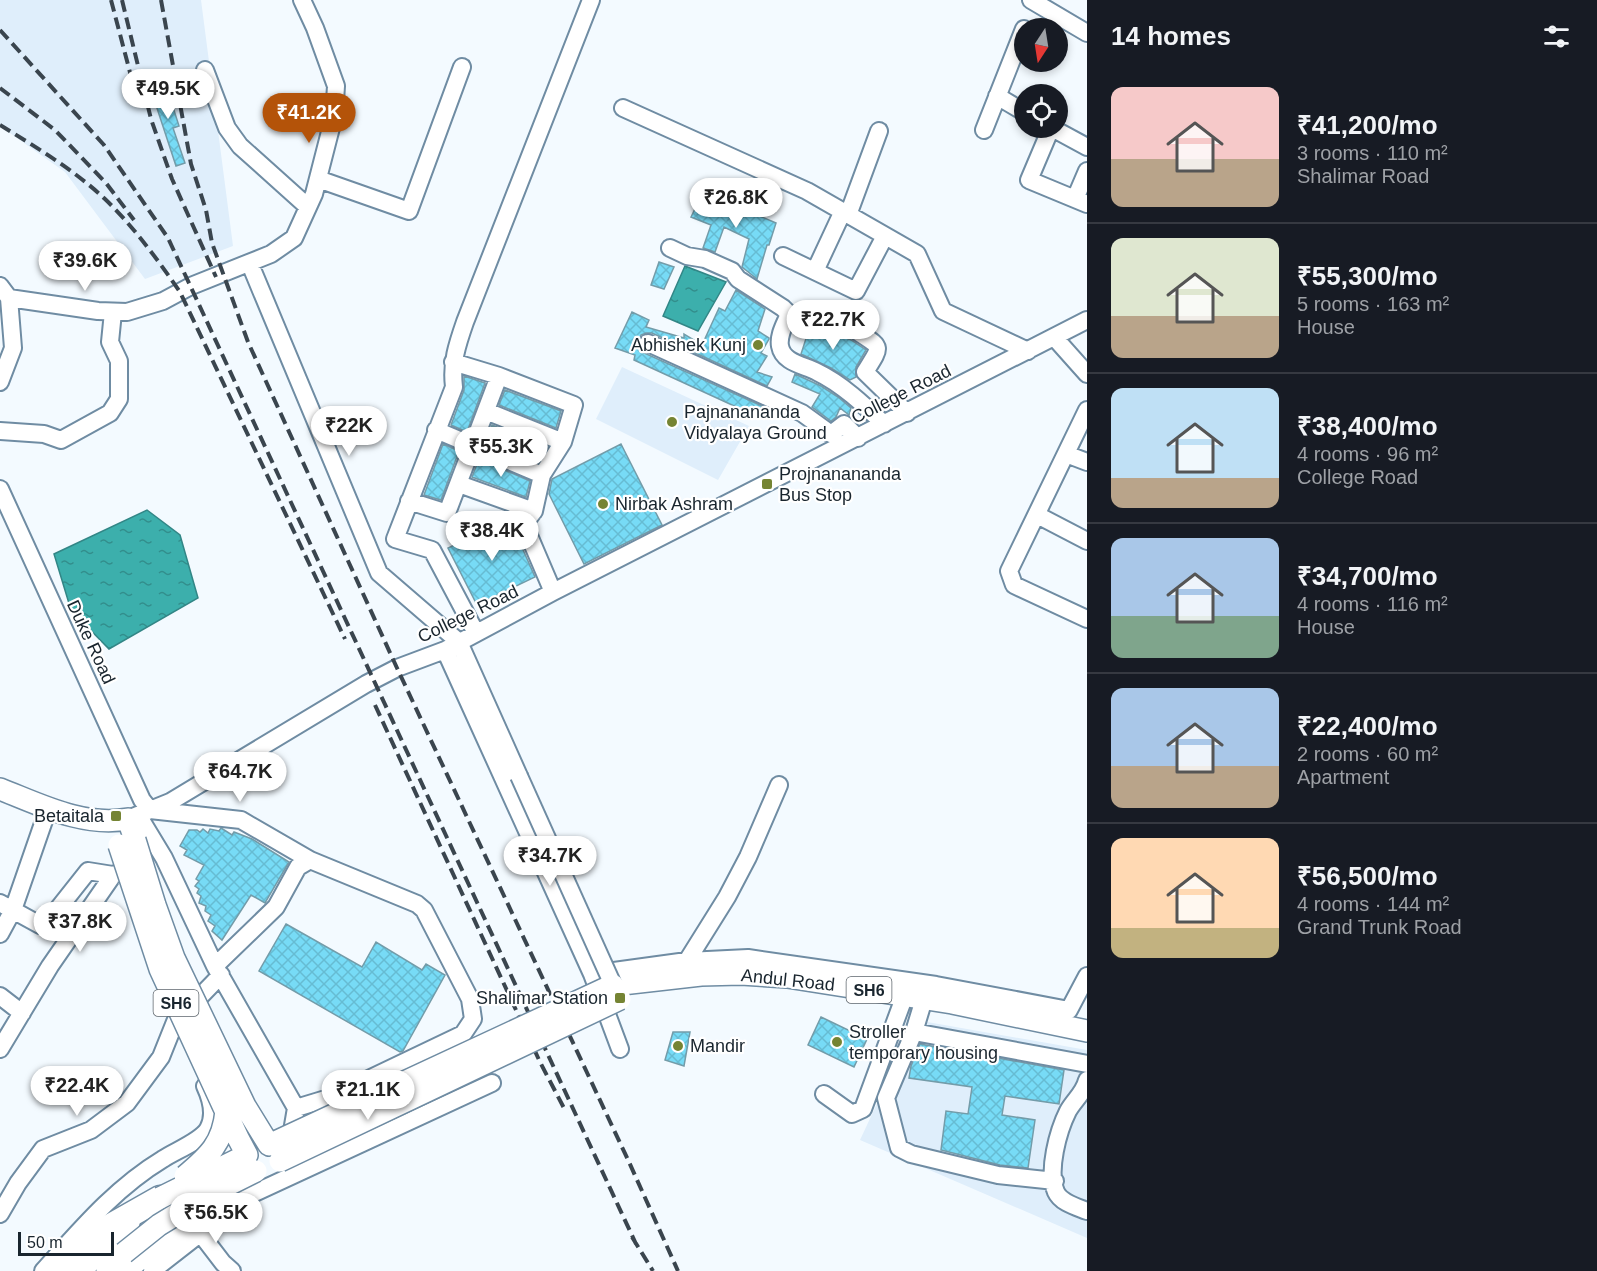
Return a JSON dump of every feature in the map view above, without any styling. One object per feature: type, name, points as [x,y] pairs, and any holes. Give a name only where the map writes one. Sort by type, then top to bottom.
[{"type":"highway","points":[[60,1271],[100,1232],[160,1198]]},
{"type":"main road","points":[[0,789],[48,809],[81,818],[132,817]]},
{"type":"main road","name":"SH6","points":[[132,817],[127,843],[160,969],[254,1172]]},
{"type":"main road","name":"SH6","points":[[127,843],[155,905],[174,958],[245,1106],[277,1162]]},
{"type":"main road","name":"Andul Road","points":[[254,1172],[616,992],[665,980],[721,975],[787,977],[914,997],[1087,1031]]},
{"type":"main road","points":[[81,1271],[113,1236],[208,1156],[223,1134],[226,1111]]},
{"type":"main road","points":[[160,1198],[254,1172]]},
{"type":"main road","points":[[107,1271],[124,1253],[159,1225],[208,1195],[254,1172]]},
{"type":"street","points":[[0,382],[13,348],[5,292],[113,312],[127,312],[163,301],[191,286],[244,266],[271,254],[294,238],[314,194],[334,116],[336,86],[302,0]]},
{"type":"street","points":[[476,633],[432,550],[395,539],[454,387],[453,362],[465,322],[591,0]]},
{"type":"street","points":[[1028,18],[1033,2],[1087,33]]},
{"type":"street","points":[[984,130],[1014,55]]},
{"type":"street","points":[[318,178],[409,211],[462,67]]},
{"type":"street","points":[[205,70],[227,128],[240,146],[308,207]]},
{"type":"street","points":[[997,96],[1014,106]]},
{"type":"street","points":[[623,108],[807,191],[917,254],[943,311],[1028,351]]},
{"type":"street","points":[[815,271],[845,213],[879,130]]},
{"type":"street","points":[[1068,137],[1087,147]]},
{"type":"street","points":[[1048,138],[1029,180],[1081,202],[1087,171]]},
{"type":"street","points":[[783,256],[856,291],[885,236]]},
{"type":"street","points":[[670,248],[687,256],[705,259],[732,271],[738,279],[783,308],[789,314],[781,332],[780,345],[783,353],[791,361],[817,371],[835,382],[884,424]]},
{"type":"street","points":[[244,266],[379,573],[452,646],[519,776],[616,992]]},
{"type":"street","points":[[0,431],[44,434],[61,440],[110,413],[119,399],[118,361],[110,342],[113,312]]},
{"type":"street","points":[[862,319],[858,332],[877,345],[877,350],[866,372],[907,413]]},
{"type":"street","name":"College Road","points":[[132,817],[170,802],[366,684],[397,668],[452,646],[553,592],[1087,321]]},
{"type":"street","points":[[1054,338],[1087,374]]},
{"type":"street","points":[[648,343],[802,413],[831,434],[844,424],[858,438]]},
{"type":"street","points":[[453,362],[499,376],[574,405],[563,442],[542,475],[534,511],[524,524],[553,592]]},
{"type":"street","points":[[409,501],[447,513],[499,376]]},
{"type":"street","points":[[1087,410],[1009,571],[1014,585],[1087,619]]},
{"type":"street","points":[[486,411],[563,442]]},
{"type":"street","points":[[436,430],[542,475]]},
{"type":"street","points":[[1066,454],[1087,462]]},
{"type":"street","points":[[459,484],[534,511]]},
{"type":"street","name":"Duke Road","points":[[0,489],[142,800],[132,817],[164,858],[218,971],[296,1108]]},
{"type":"street","points":[[1038,515],[1087,541]]},
{"type":"street","points":[[452,646],[592,974],[620,1049]]},
{"type":"street","points":[[687,961],[727,897],[748,857],[779,785]]},
{"type":"street","points":[[0,934],[7,907],[48,809]]},
{"type":"street","points":[[132,817],[241,820],[310,860],[417,904],[424,910],[470,999],[472,1019],[463,1034],[329,1098],[296,1108],[277,1162]]},
{"type":"street","points":[[7,907],[40,925],[46,924],[88,871],[113,875],[164,858]]},
{"type":"street","points":[[0,1214],[18,1183],[43,1149],[91,1130],[127,1103],[161,1057],[175,1022],[276,907],[298,867],[310,860]]},
{"type":"street","points":[[2,1043],[50,966],[113,875]]},
{"type":"street","points":[[592,974],[687,961],[748,958],[936,985],[1069,1010],[1087,976]]},
{"type":"street","points":[[0,996],[22,1013]]},
{"type":"street","points":[[914,997],[915,1032],[886,1098],[899,1148],[942,1163],[998,1175],[1055,1180]]},
{"type":"street","points":[[824,1094],[852,1114],[863,1109],[914,997]]},
{"type":"street","points":[[43,1271],[96,1211],[130,1181],[208,1130],[212,1119],[209,1095],[175,1022]]},
{"type":"street","points":[[915,1032],[1087,1064]]},
{"type":"street","points":[[129,1271],[156,1249],[207,1215],[254,1172],[492,1083]]},
{"type":"street","points":[[1086,1089],[1069,1110],[1058,1135],[1053,1164],[1056,1192],[1064,1201],[1087,1211]]},
{"type":"street","points":[[152,1271],[200,1233],[240,1207],[254,1172]]},
{"type":"street","points":[[200,1233],[232,1271]]},
{"type":"shaded area","points":[[0,0],[201,0],[233,246],[145,279],[65,172],[0,126]]},
{"type":"shaded area","name":"Pajnanananda Vidyalaya Ground","points":[[622,367],[749,426],[718,480],[596,419]]},
{"type":"shaded area","points":[[916,1020],[1087,1050],[1087,1238],[860,1140]]},
{"type":"water","points":[[685,266],[726,282],[698,331],[663,316]]},
{"type":"water","points":[[147,510],[180,535],[198,598],[109,649],[71,610],[54,554]]},
{"type":"building","points":[[166,85],[179,126],[173,128],[185,163],[176,166],[150,87]]},
{"type":"building","points":[[703,192],[776,223],[757,279],[742,267],[749,239],[724,227],[715,252],[703,248],[711,225],[691,217]]},
{"type":"building","points":[[659,262],[674,267],[664,289],[651,285]]},
{"type":"building","points":[[736,290],[765,309],[758,331],[769,338],[761,353],[767,356],[757,372],[772,377],[767,386],[652,333],[641,335],[638,345],[644,353],[762,406],[756,416],[634,360],[635,355],[615,348],[632,312],[649,320],[646,327],[684,338],[684,334],[702,345],[719,308],[725,311]]},
{"type":"building","points":[[811,323],[851,340],[866,350],[856,367],[856,377],[850,380],[801,354]]},
{"type":"building","points":[[795,374],[838,397],[851,408],[849,415],[840,408],[836,417],[831,421],[812,407],[820,394],[792,382]]},
{"type":"building","points":[[464,376],[485,383],[467,432],[451,425],[464,390]]},
{"type":"building","points":[[505,390],[561,411],[556,428],[499,405]]},
{"type":"building","points":[[492,425],[547,447],[538,462],[486,440]]},
{"type":"building","points":[[443,444],[459,451],[441,500],[424,495]]},
{"type":"building","name":"Nirbak Ashram","points":[[621,444],[662,525],[584,564],[549,494],[552,479]]},
{"type":"building","points":[[479,459],[530,481],[526,497],[472,477]]},
{"type":"building","points":[[509,518],[535,577],[477,605],[448,548]]},
{"type":"building","points":[[221,828],[232,835],[234,832],[252,839],[289,862],[265,903],[251,895],[222,940],[212,931],[215,926],[208,921],[211,915],[205,911],[206,906],[199,903],[201,896],[197,893],[199,889],[195,886],[199,881],[196,879],[204,865],[184,855],[187,850],[180,846],[189,830],[200,832],[203,829],[208,833],[210,829],[219,831]]},
{"type":"building","points":[[286,924],[362,967],[376,942],[422,970],[426,964],[445,975],[403,1051],[400,1052],[259,971]]},
{"type":"building","name":"Stroller temporary housing","points":[[821,1017],[867,1039],[854,1067],[808,1045]]},
{"type":"building","name":"Mandir","points":[[673,1032],[690,1032],[684,1066],[665,1060]]},
{"type":"building","points":[[920,1044],[1064,1070],[1059,1104],[1005,1096],[1002,1115],[1035,1120],[1028,1168],[1000,1165],[941,1150],[946,1111],[968,1114],[972,1087],[909,1078]]},
{"type":"railway","points":[[111,0],[132,80]]},
{"type":"railway","points":[[122,0],[151,119],[172,179],[216,277]]},
{"type":"railway","points":[[161,0],[191,164],[206,210],[212,243],[248,342],[678,1271]]},
{"type":"railway","points":[[0,30],[104,145],[168,238],[636,1244]]},
{"type":"railway","points":[[0,88],[55,130],[106,183],[134,220]]},
{"type":"railway","points":[[0,125],[68,169],[105,199],[145,244],[180,292],[345,639]]},
{"type":"railway","points":[[375,705],[540,1062],[565,1110]]},
{"type":"railway","points":[[632,1237],[653,1271]]},
{"type":"place","name":"Abhishek Kunj","points":[[758,345]]},
{"type":"place","name":"Pajnanananda Vidyalaya Ground","points":[[672,422]]},
{"type":"place","name":"Projnanananda Bus Stop","points":[[767,484]]},
{"type":"place","name":"Nirbak Ashram","points":[[603,504]]},
{"type":"place","name":"Betaitala","points":[[116,816]]},
{"type":"place","name":"Shalimar Station","points":[[620,998]]},
{"type":"place","name":"Stroller temporary housing","points":[[837,1042]]},
{"type":"place","name":"Mandir","points":[[678,1046]]}]
